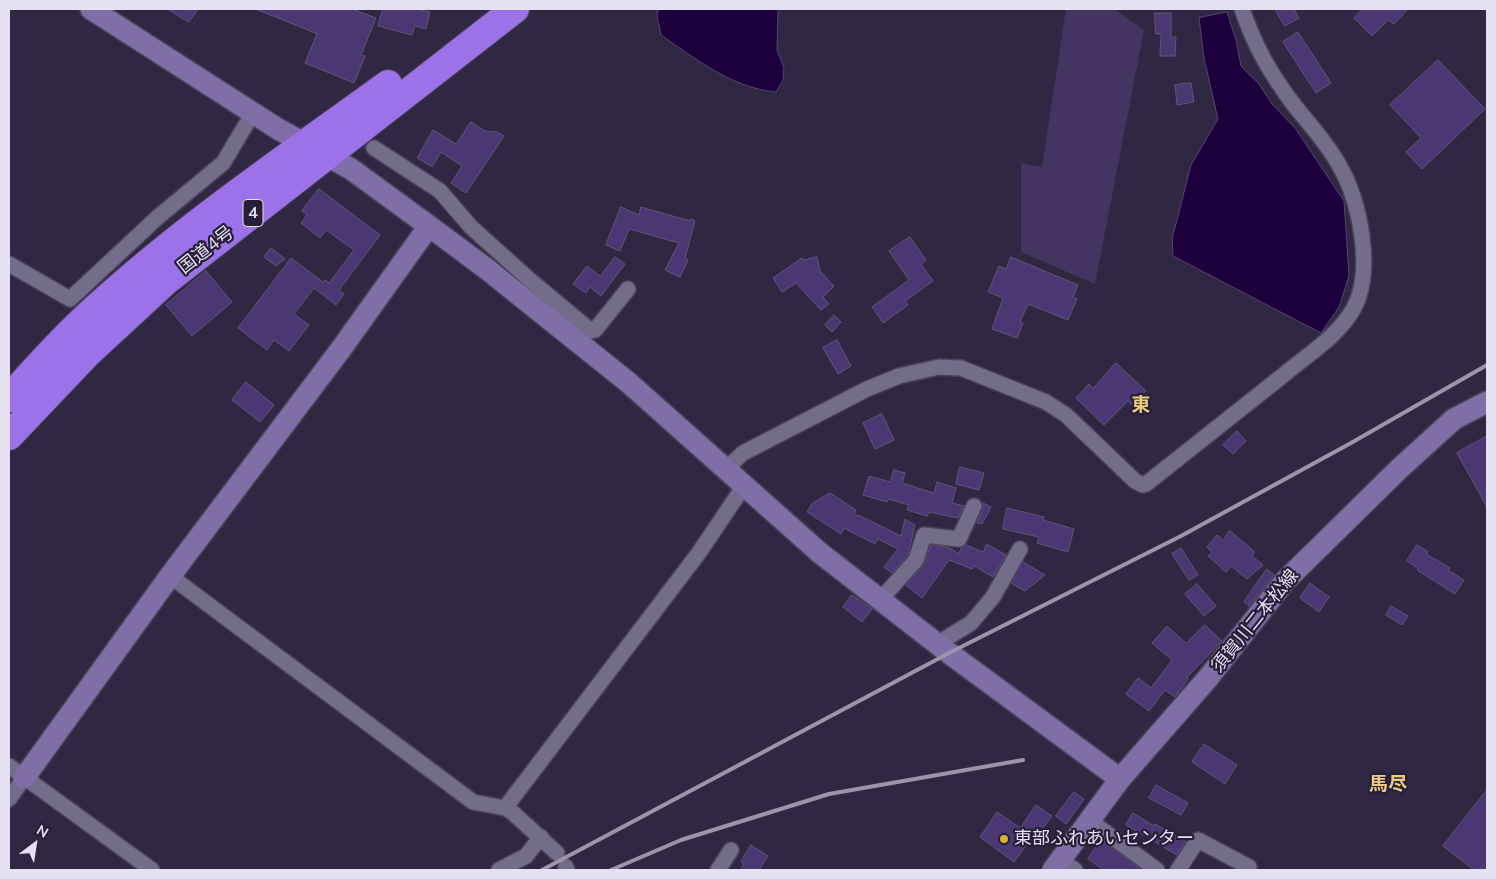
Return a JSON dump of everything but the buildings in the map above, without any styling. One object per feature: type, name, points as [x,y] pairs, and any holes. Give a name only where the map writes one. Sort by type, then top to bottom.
[{"type":"highway","name":"国道4号","points":[[9,436],[86,354],[130,312],[317,150],[486,9]]},
{"type":"highway","name":"国道4号","points":[[9,398],[96,308],[157,256],[247,186],[317,150],[515,9]]},
{"type":"street","points":[[91,9],[283,132],[351,169],[435,230],[629,383],[820,552],[937,644],[1120,779]]},
{"type":"street","points":[[726,469],[743,453],[867,389],[898,376],[939,367],[961,368],[1046,402],[1066,416],[1135,481],[1143,485],[1251,402],[1333,335],[1346,321],[1354,307],[1364,276],[1363,251],[1354,199],[1350,186],[1333,155],[1271,72],[1254,43],[1242,9]]},
{"type":"street","points":[[9,264],[70,299],[158,217],[223,163],[253,113]]},
{"type":"street","points":[[374,148],[440,191],[472,227],[531,281],[591,330],[594,330],[628,289]]},
{"type":"street","points":[[9,799],[17,772],[170,576],[341,349],[435,230],[459,213]]},
{"type":"street","name":"須賀川二本松線","points":[[1063,867],[1089,820],[1120,779],[1208,678],[1285,581],[1399,469],[1454,420],[1487,402]]},
{"type":"street","points":[[505,808],[698,554],[744,486]]},
{"type":"street","points":[[881,599],[916,560],[924,535],[960,539],[974,506]]},
{"type":"street","points":[[937,644],[971,623],[994,597],[1020,549]]},
{"type":"street","points":[[170,576],[473,802],[505,808],[541,837],[557,853]]},
{"type":"street","points":[[17,772],[152,870]]},
{"type":"street","points":[[1089,820],[1157,870]]},
{"type":"street","points":[[500,870],[526,856],[541,837]]},
{"type":"street","points":[[1178,870],[1198,840],[1249,868]]},
{"type":"street","points":[[718,870],[730,850]]},
{"type":"shaded area","points":[[659,9],[778,9],[777,50],[784,68],[783,80],[776,92],[744,85],[730,79],[701,63],[661,35],[657,15]]},
{"type":"shaded area","points":[[1066,9],[1114,9],[1144,30],[1095,284],[1021,252],[1021,163],[1042,167]]},
{"type":"shaded area","points":[[1227,12],[1236,40],[1241,66],[1259,84],[1272,104],[1295,128],[1344,201],[1349,276],[1339,307],[1321,333],[1173,256],[1172,239],[1191,165],[1218,119],[1204,58],[1199,18]]},
{"type":"railway","points":[[542,870],[949,653],[1181,536],[1351,443],[1487,365]]},
{"type":"railway","points":[[611,870],[681,840],[829,794],[1023,760]]},
{"type":"place","name":"東部ふれあいセンター","points":[[1004,839]]},
{"type":"district","name":"東","points":[[1141,405]]},
{"type":"district","name":"馬尽","points":[[1388,784]]}]
